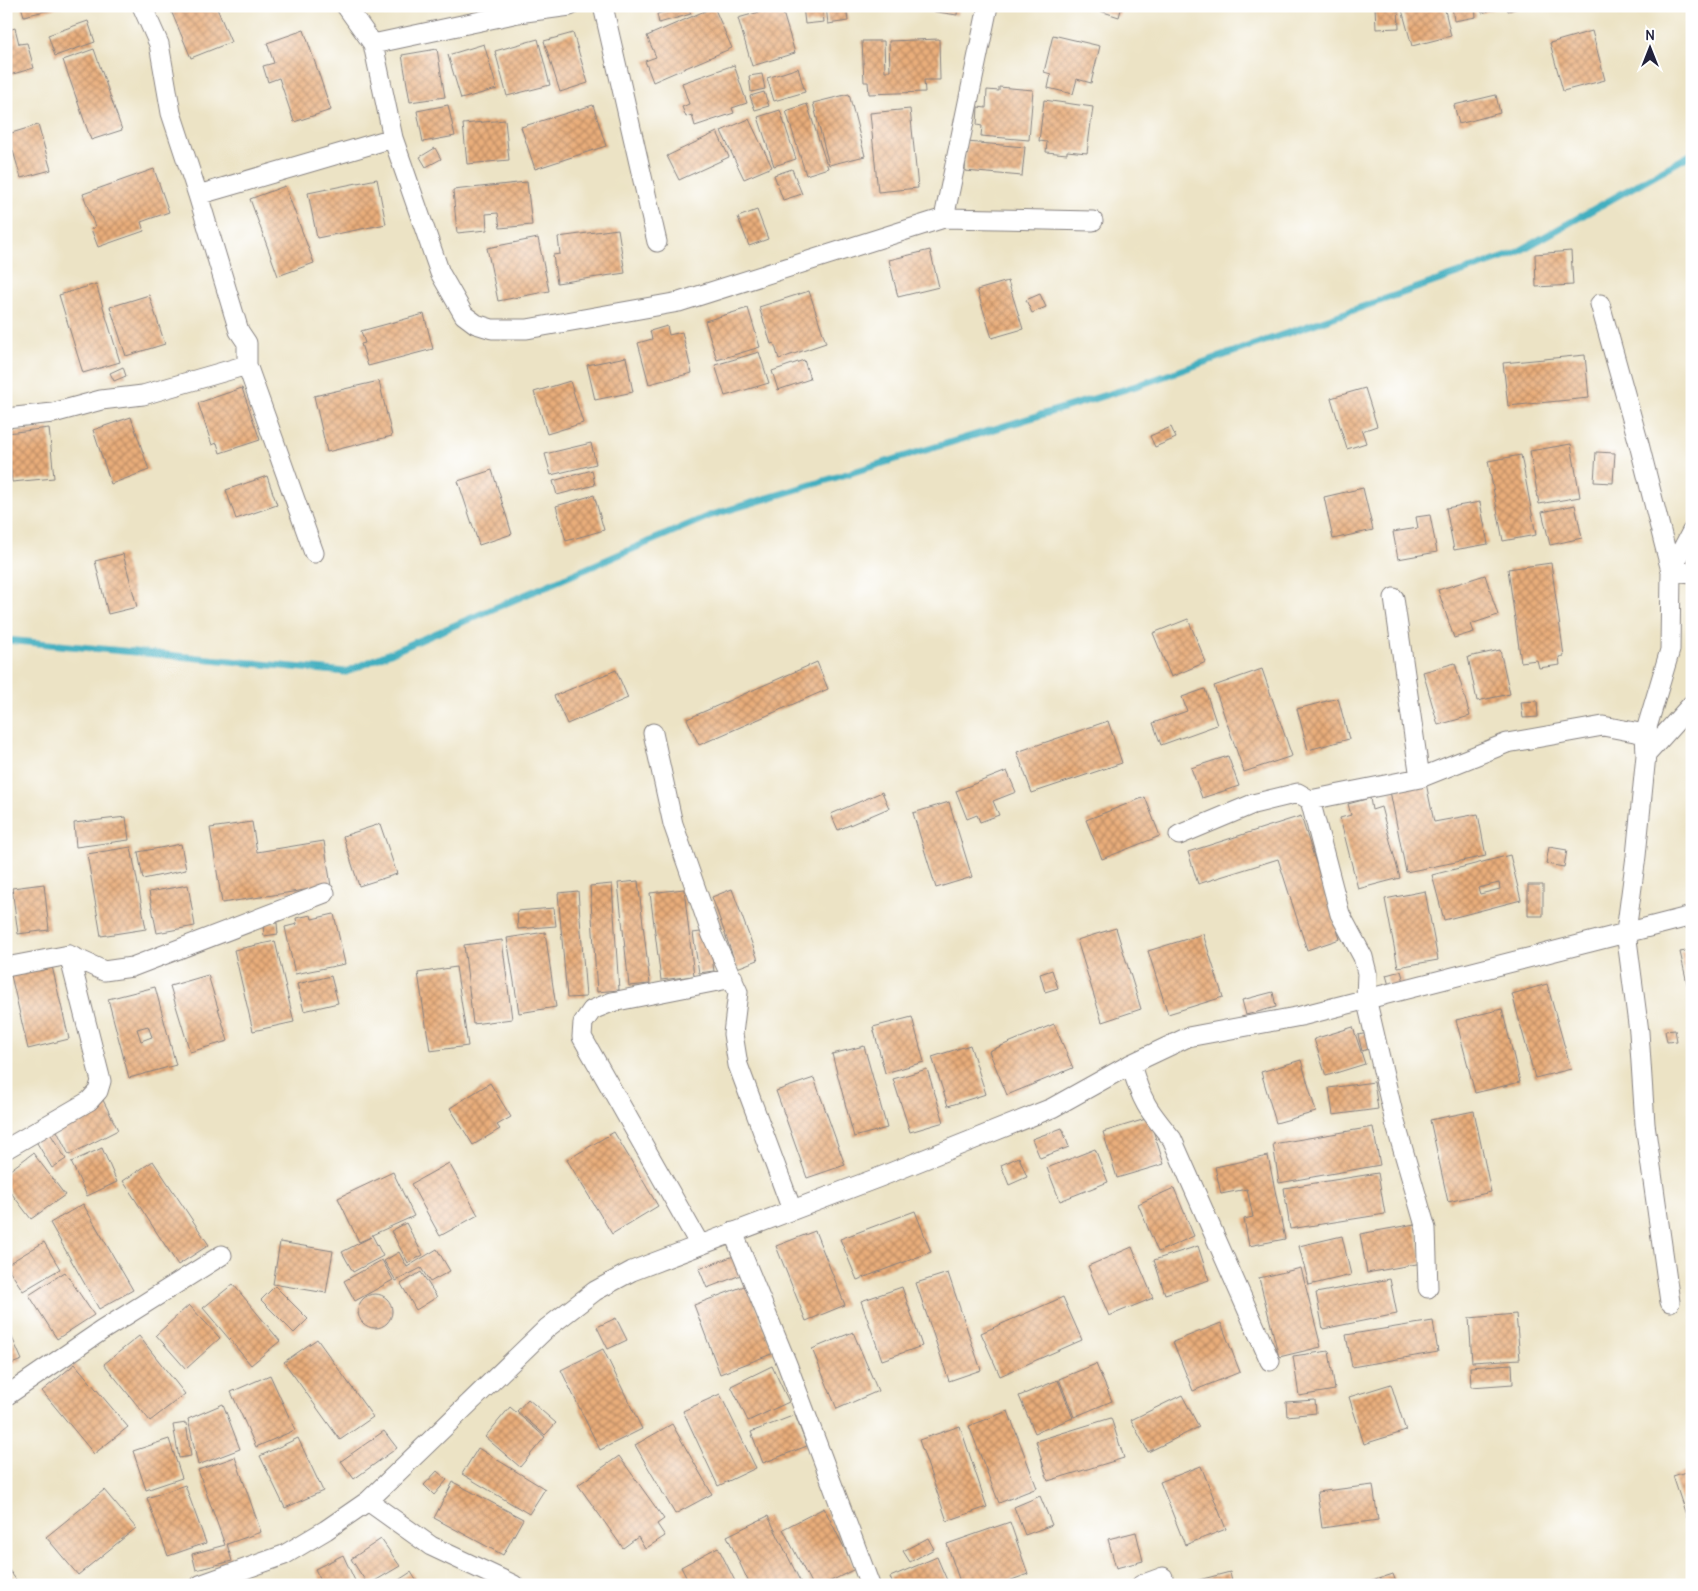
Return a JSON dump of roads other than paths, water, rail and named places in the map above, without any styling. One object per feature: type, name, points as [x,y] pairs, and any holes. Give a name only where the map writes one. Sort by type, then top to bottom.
[{"type":"street","points":[[142,6],[160,44],[171,113],[239,331],[247,343],[247,365],[314,553]]},
{"type":"street","points":[[346,6],[373,44],[393,138],[440,274],[464,315],[476,324],[492,329],[527,329],[679,302],[944,218],[1093,221]]},
{"type":"street","points":[[373,44],[518,13],[570,6]]},
{"type":"street","points":[[603,6],[657,242]]},
{"type":"street","points":[[944,218],[988,6]]},
{"type":"street","points":[[198,195],[393,138]]},
{"type":"street","points":[[1600,304],[1639,444],[1671,571],[1670,650],[1645,734],[1646,755],[1626,932],[1639,1032],[1645,1124],[1670,1302]]},
{"type":"street","points":[[6,418],[53,413],[101,400],[143,395],[247,365]]},
{"type":"street","points":[[1671,571],[1692,531]]},
{"type":"street","points":[[1671,571],[1692,573]]},
{"type":"street","points":[[1394,598],[1420,778]]},
{"type":"street","points":[[1646,755],[1692,704]]},
{"type":"street","points":[[1180,836],[1252,804],[1298,793],[1310,800],[1420,778],[1507,743],[1603,726],[1645,734]]},
{"type":"street","points":[[653,733],[673,824],[712,935],[738,992],[733,1034],[738,1065],[792,1210]]},
{"type":"street","points":[[1310,800],[1340,914],[1363,957],[1367,974],[1366,998],[1395,1122],[1426,1229],[1428,1288]]},
{"type":"street","points":[[6,967],[70,955],[104,971],[132,966],[325,892]]},
{"type":"street","points":[[200,1585],[284,1555],[326,1530],[368,1501],[546,1328],[595,1291],[632,1271],[1052,1108],[1131,1064],[1188,1037],[1301,1016],[1692,916]]},
{"type":"street","points":[[6,1149],[90,1101],[96,1096],[101,1086],[98,1065],[70,955]]},
{"type":"street","points":[[700,1245],[582,1038],[583,1023],[592,1010],[612,1002],[733,978]]},
{"type":"street","points":[[1131,1064],[1139,1094],[1147,1109],[1172,1139],[1270,1361]]},
{"type":"street","points":[[733,1232],[787,1364],[870,1585]]},
{"type":"street","points":[[6,1396],[101,1331],[222,1255]]},
{"type":"street","points":[[368,1501],[431,1546],[514,1585]]},
{"type":"street","points":[[1141,1585],[1163,1577]]},
{"type":"waterway","points":[[6,640],[346,672],[709,516],[1139,385],[1514,254],[1692,154]]}]
